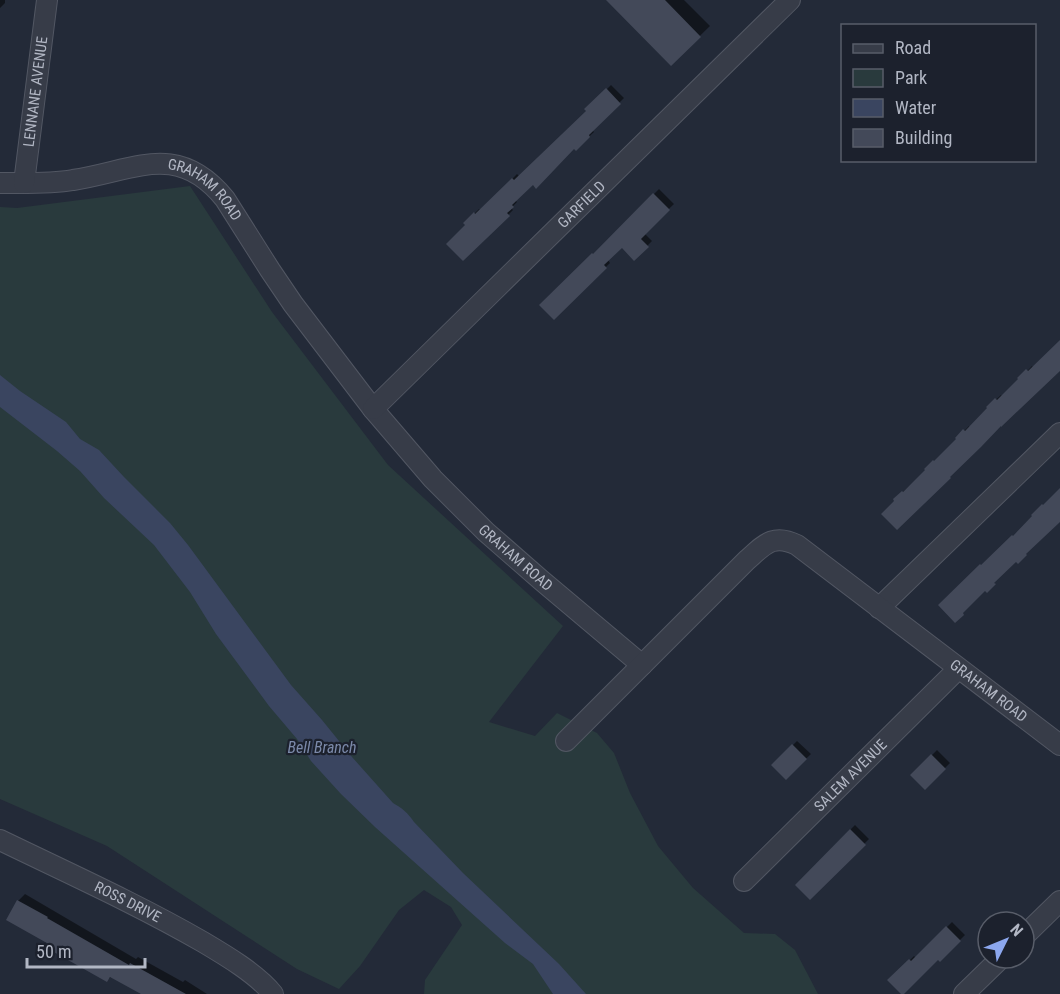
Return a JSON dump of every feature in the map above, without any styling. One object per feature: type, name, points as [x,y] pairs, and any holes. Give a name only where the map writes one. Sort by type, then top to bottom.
[{"type":"street","name":"LENNANE AVENUE","points":[[24,183],[47,0]]},
{"type":"street","name":"GARFIELD","points":[[373,409],[790,0]]},
{"type":"street","name":"GRAHAM ROAD","points":[[0,183],[73,180],[149,164],[172,164],[202,177],[218,189],[293,304],[373,409],[433,479],[486,532],[642,665],[765,544],[774,539],[786,539],[797,545],[1060,745]]},
{"type":"street","points":[[879,608],[1060,433]]},
{"type":"street","points":[[566,741],[642,665]]},
{"type":"street","name":"SALEM AVENUE","points":[[744,881],[958,669]]},
{"type":"street","name":"ROSS DRIVE","points":[[0,840],[172,924],[223,953],[266,985],[273,994]]},
{"type":"street","points":[[1036,924],[1060,901]]},
{"type":"street","points":[[964,994],[989,970]]},
{"type":"green space","points":[[190,186],[272,312],[388,465],[563,626],[489,722],[535,736],[557,713],[597,733],[614,753],[630,793],[658,846],[693,888],[744,933],[775,934],[795,950],[818,994],[424,994],[425,980],[462,925],[451,907],[424,890],[399,910],[360,966],[339,989],[297,969],[107,846],[0,799],[0,207],[17,208]]},
{"type":"water","name":"Bell Branch","points":[[0,375],[66,422],[80,439],[99,450],[170,523],[291,685],[352,757],[393,803],[407,813],[463,873],[559,964],[586,994],[553,994],[533,964],[505,943],[341,794],[311,761],[297,739],[269,706],[216,634],[190,592],[154,545],[104,498],[80,471],[0,407]]},
{"type":"building","points":[[606,0],[665,0],[701,37],[671,66]]},
{"type":"building","points":[[606,88],[621,104],[536,189],[533,185],[512,205],[514,207],[507,213],[510,216],[463,261],[446,244],[465,225],[463,223],[512,178],[514,180],[586,111],[584,109]]},
{"type":"building","points":[[653,193],[670,210],[641,239],[649,247],[634,261],[622,248],[604,265],[607,268],[554,320],[539,305]]},
{"type":"building","points":[[1060,340],[1060,371],[1001,426],[897,530],[881,514],[894,501],[893,499],[903,492],[956,439],[963,429],[965,431],[995,398],[997,400],[1026,369],[1028,371]]},
{"type":"building","points":[[1060,488],[1060,522],[1018,564],[1016,562],[994,583],[996,584],[987,593],[985,591],[955,623],[938,605],[1013,536],[1031,515]]},
{"type":"building","points":[[792,744],[807,759],[786,780],[771,765]]},
{"type":"building","points":[[931,754],[946,769],[925,790],[910,775]]},
{"type":"building","points":[[850,829],[866,845],[810,900],[795,885]]},
{"type":"building","points":[[17,900],[129,965],[130,963],[186,994],[141,994],[110,977],[107,982],[52,951],[54,947],[6,920]]},
{"type":"building","points":[[946,926],[961,941],[904,994],[901,994],[887,980],[909,959],[911,961]]}]
